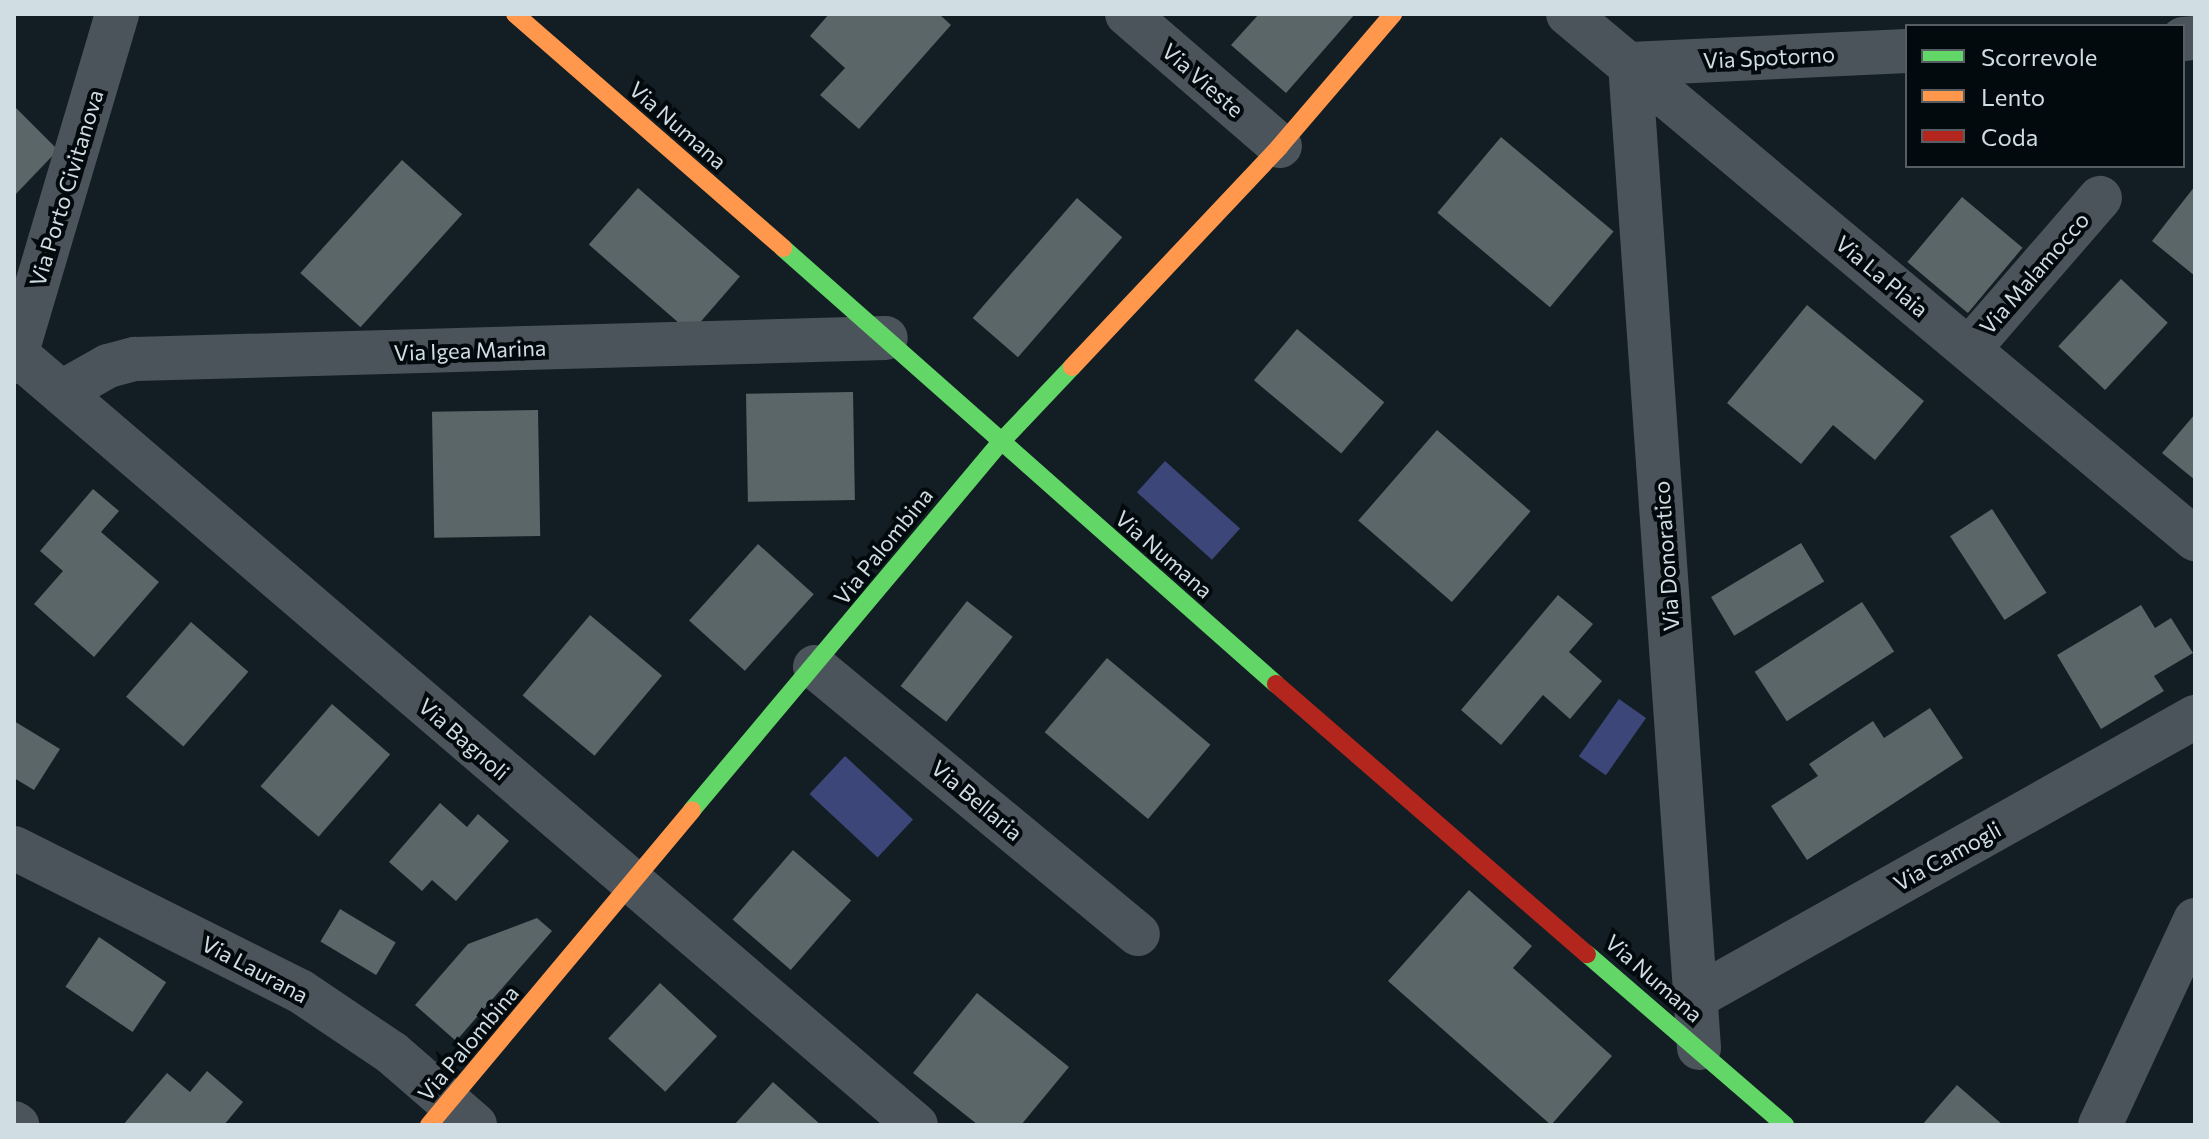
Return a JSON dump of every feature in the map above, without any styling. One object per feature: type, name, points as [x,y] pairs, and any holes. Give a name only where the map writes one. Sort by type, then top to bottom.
[{"type":"street","name":"Via Porto Civitanova","points":[[15,356],[117,14]]},
{"type":"street","name":"Via Numana","points":[[515,14],[886,338],[999,444],[1785,1125]]},
{"type":"street","name":"Via Vieste","points":[[1127,14],[1280,146]]},
{"type":"street","name":"Via Palombina","points":[[451,1117],[632,885],[999,444],[1280,146],[1393,14]]},
{"type":"street","name":"Via La Plaia","points":[[1568,14],[2195,539]]},
{"type":"street","name":"Via Spotorno","points":[[1630,64],[1905,51]]},
{"type":"street","name":"Via Donoratico","points":[[1630,64],[1698,996],[1699,1048]]},
{"type":"street","name":"Via Malamocco","points":[[1969,349],[2100,198]]},
{"type":"street","name":"Via Igea Marina","points":[[62,392],[108,366],[135,359],[886,338]]},
{"type":"street","name":"Via Bagnoli","points":[[15,356],[62,392],[632,885],[916,1125]]},
{"type":"street","name":"Via Bellaria","points":[[815,667],[1138,934]]},
{"type":"street","name":"Via Camogli","points":[[1698,996],[2195,717]]},
{"type":"street","name":"Via Laurana","points":[[14,848],[300,991],[392,1053],[451,1117]]},
{"type":"street","points":[[2100,1125],[2195,920]]},
{"type":"water","points":[[1165,461],[1240,529],[1212,560],[1137,492]]},
{"type":"water","points":[[1619,699],[1646,718],[1606,775],[1579,756]]},
{"type":"water","points":[[845,756],[913,819],[878,857],[810,794]]},
{"type":"building","points":[[829,14],[939,14],[951,25],[859,129],[820,95],[845,68],[810,36]]},
{"type":"building","points":[[1259,14],[1355,14],[1286,93],[1231,45]]},
{"type":"building","points":[[14,106],[58,150],[14,196]]},
{"type":"building","points":[[1501,137],[1614,231],[1550,307],[1437,213]]},
{"type":"building","points":[[402,160],[462,214],[360,327],[300,273]]},
{"type":"building","points":[[2195,186],[2195,276],[2152,241]]},
{"type":"building","points":[[638,188],[740,277],[691,333],[589,245]]},
{"type":"building","points":[[1962,197],[2023,248],[1968,313],[1907,262]]},
{"type":"building","points":[[1077,198],[1122,237],[1018,357],[973,318]]},
{"type":"building","points":[[2121,279],[2168,323],[2105,390],[2058,346]]},
{"type":"building","points":[[1807,305],[1924,401],[1875,460],[1833,425],[1801,464],[1727,403]]},
{"type":"building","points":[[1297,329],[1384,402],[1341,454],[1254,380]]},
{"type":"building","points":[[853,392],[855,500],[748,502],[746,394]]},
{"type":"building","points":[[538,410],[540,536],[434,538],[432,412]]},
{"type":"building","points":[[2195,414],[2195,480],[2162,453]]},
{"type":"building","points":[[1437,430],[1531,511],[1452,602],[1358,521]]},
{"type":"building","points":[[93,489],[119,511],[101,532],[159,582],[94,657],[34,604],[63,571],[40,551]]},
{"type":"building","points":[[1992,509],[2046,593],[2005,620],[1950,536]]},
{"type":"building","points":[[1801,543],[1824,582],[1734,636],[1711,597]]},
{"type":"building","points":[[758,544],[814,594],[745,671],[689,621]]},
{"type":"building","points":[[1558,595],[1593,624],[1569,652],[1602,681],[1570,719],[1543,695],[1501,745],[1461,710]]},
{"type":"building","points":[[967,601],[1013,637],[946,722],[901,686]]},
{"type":"building","points":[[1862,602],[1894,651],[1787,721],[1755,672]]},
{"type":"building","points":[[2141,605],[2155,628],[2171,618],[2193,653],[2154,676],[2164,691],[2101,729],[2057,655]]},
{"type":"building","points":[[590,615],[662,675],[595,756],[523,695]]},
{"type":"building","points":[[191,622],[248,672],[183,747],[126,697]]},
{"type":"building","points":[[1107,658],[1210,745],[1148,819],[1045,732]]},
{"type":"building","points":[[332,704],[390,755],[319,837],[260,786]]},
{"type":"building","points":[[1930,708],[1963,758],[1807,860],[1771,806],[1818,776],[1809,764],[1873,721],[1884,738]]},
{"type":"building","points":[[14,721],[60,749],[34,790],[14,778]]},
{"type":"building","points":[[440,803],[467,827],[478,814],[509,841],[456,901],[432,880],[422,891],[389,862]]},
{"type":"building","points":[[793,850],[851,901],[791,970],[733,919]]},
{"type":"building","points":[[1469,890],[1532,946],[1513,968],[1612,1056],[1551,1125],[1388,981]]},
{"type":"building","points":[[340,909],[396,942],[376,975],[320,942]]},
{"type":"building","points":[[537,918],[552,931],[456,1041],[415,1005],[468,944]]},
{"type":"building","points":[[99,937],[166,982],[133,1032],[65,987]]},
{"type":"building","points":[[660,983],[717,1036],[665,1092],[608,1039]]},
{"type":"building","points":[[977,993],[1069,1067],[1021,1125],[978,1125],[913,1073]]},
{"type":"building","points":[[207,1071],[243,1102],[224,1125],[123,1125],[167,1073],[190,1092]]},
{"type":"building","points":[[773,1082],[821,1125],[734,1125]]},
{"type":"building","points":[[1957,1085],[2003,1125],[1922,1125]]},
{"type":"traffic: fast","points":[[783,248],[1276,684]]},
{"type":"traffic: fast","points":[[692,810],[999,444],[1072,367]]},
{"type":"traffic: fast","points":[[1587,954],[1785,1125]]},
{"type":"traffic: slow","points":[[515,14],[783,248]]},
{"type":"traffic: slow","points":[[1072,367],[1280,146],[1393,14]]},
{"type":"traffic: slow","points":[[429,1125],[692,810]]},
{"type":"traffic: jam","points":[[1276,684],[1587,954]]}]
